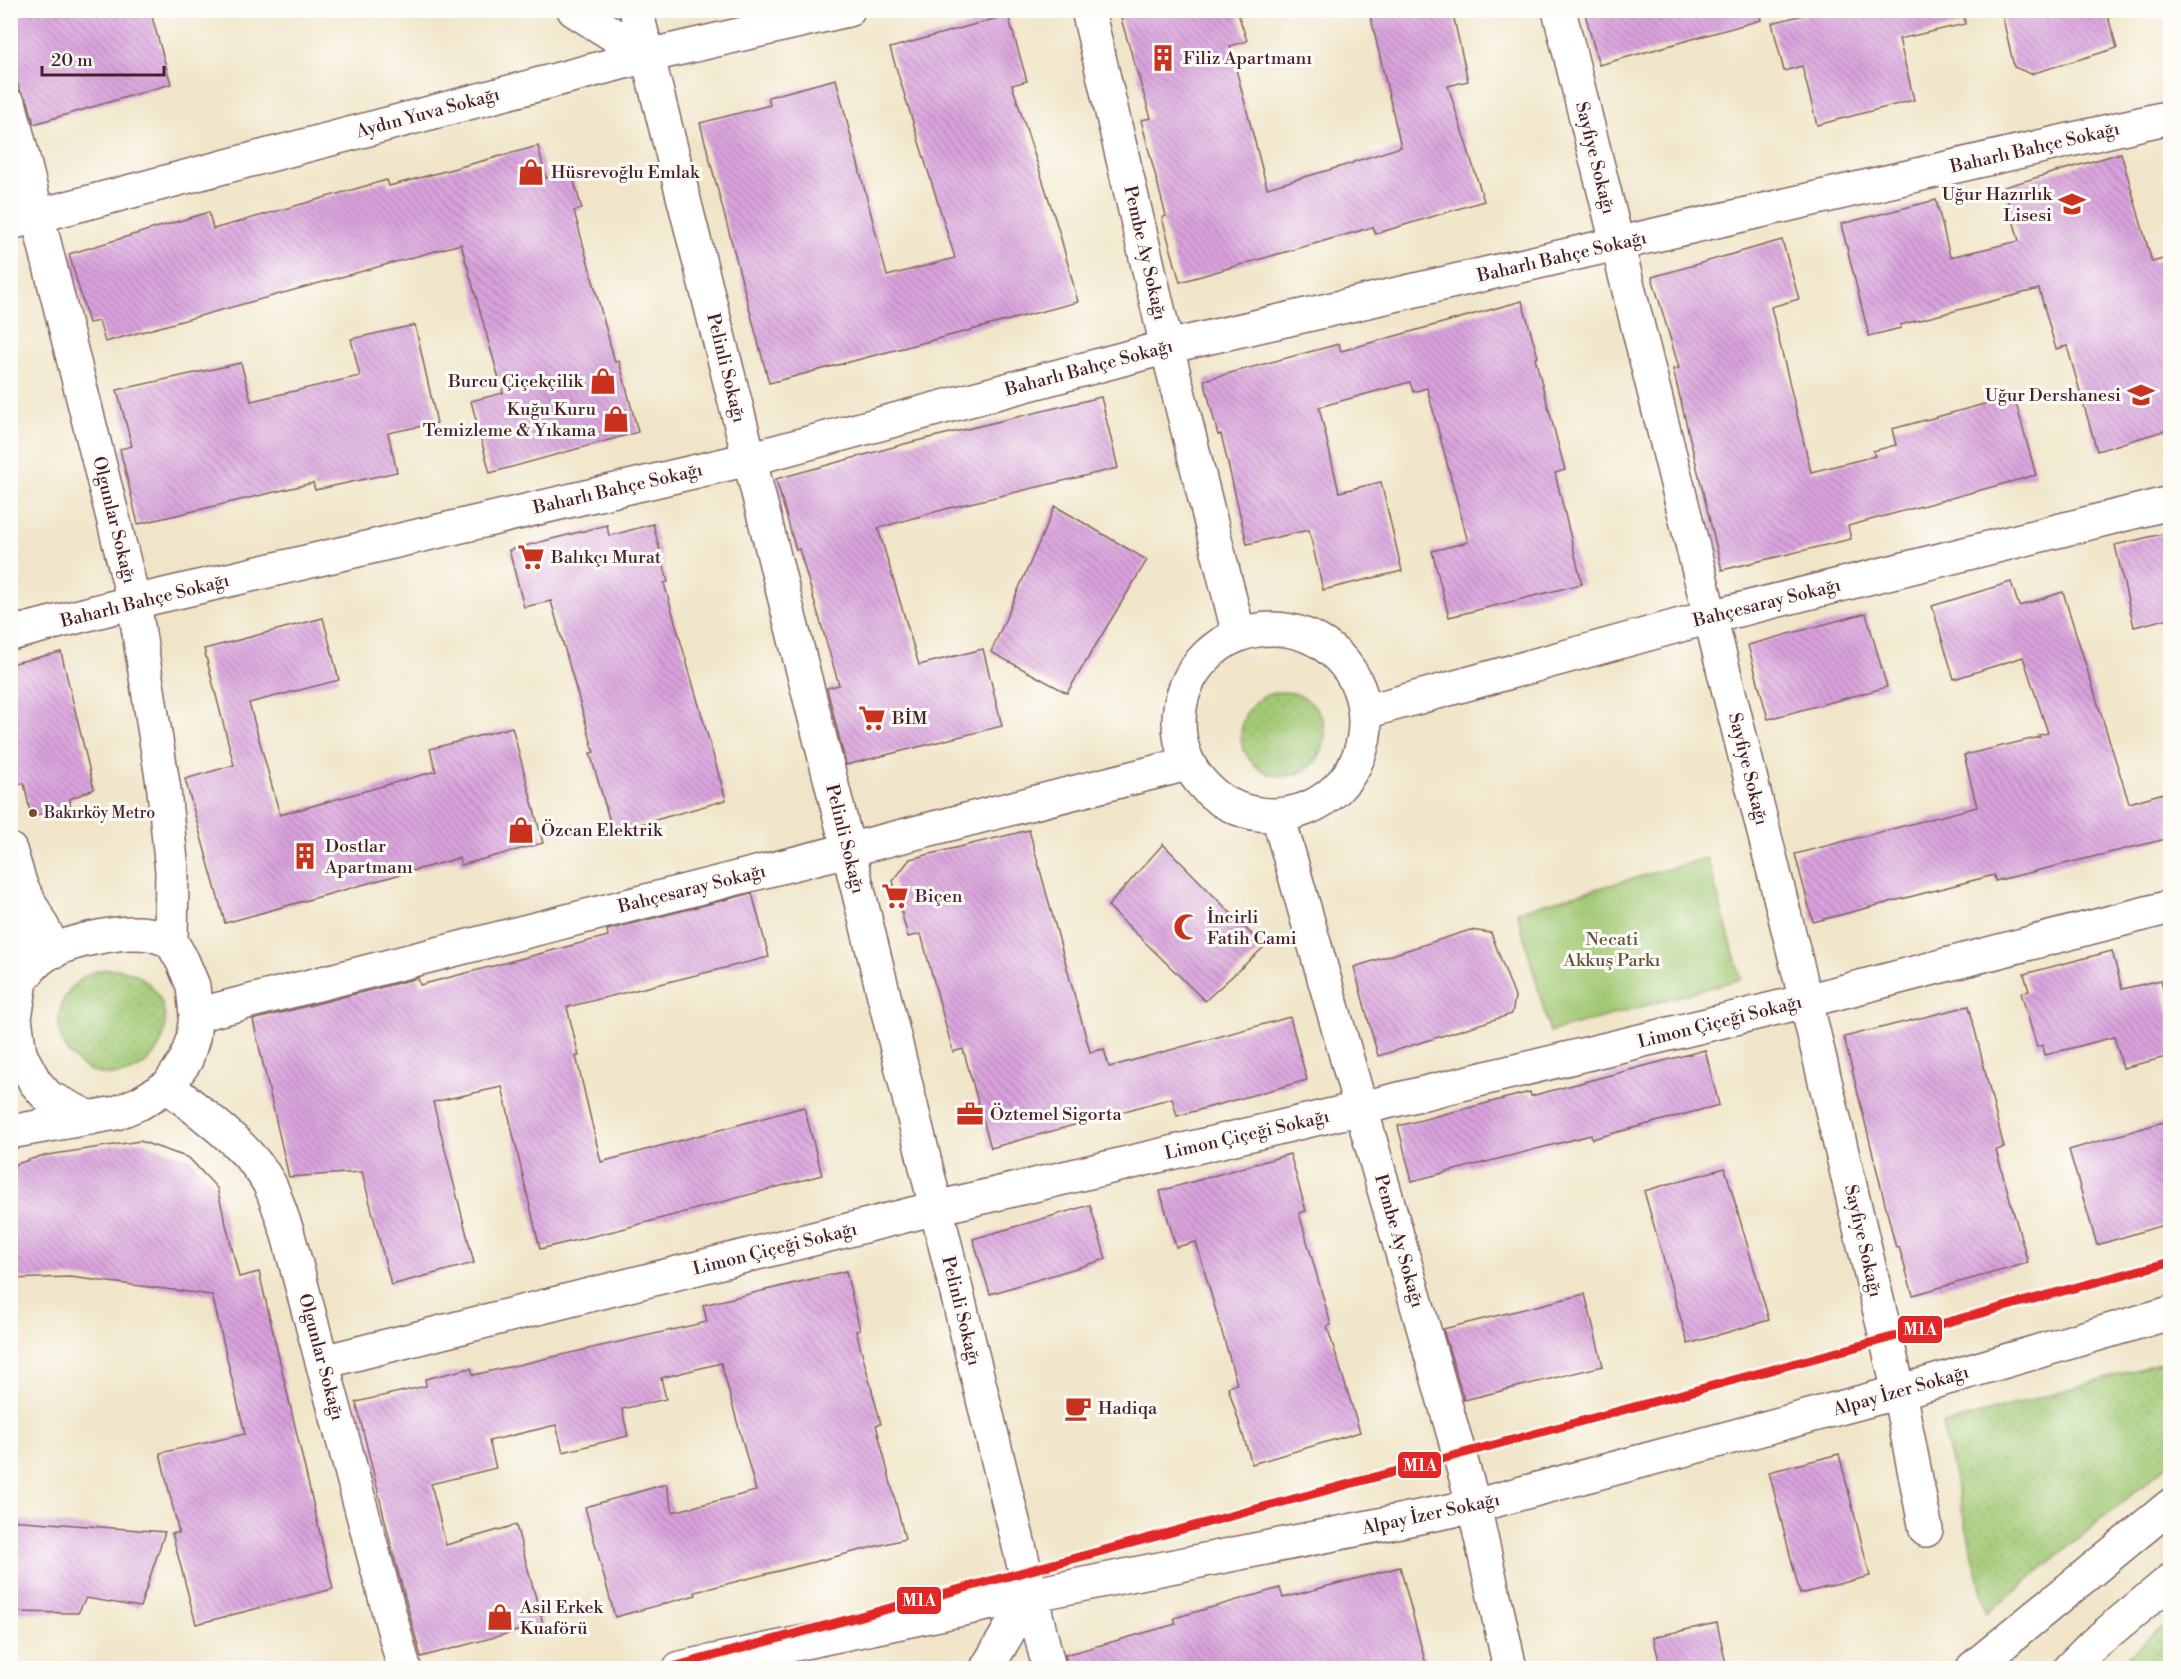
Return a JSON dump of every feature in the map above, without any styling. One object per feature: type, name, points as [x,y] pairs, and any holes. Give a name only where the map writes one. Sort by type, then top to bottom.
[{"type":"street","points":[[574,10],[647,56]]},
{"type":"street","name":"Pelinli Sokağı","points":[[636,10],[848,849],[1049,1668]]},
{"type":"street","name":"Aydın Yuva Sokağı","points":[[25,219],[647,56],[848,10]]},
{"type":"street","name":"Pembe Ay Sokağı","points":[[1088,10],[1167,347],[1239,635]]},
{"type":"street","name":"Sayfiye Sokağı","points":[[1559,10],[1806,1001],[1899,1392],[1926,1530]]},
{"type":"street","name":"Olgunlar Sokağı","points":[[10,106],[25,219],[134,602],[164,790],[172,871],[171,941]]},
{"type":"street","name":"Baharlı Bahçe Sokağı","points":[[10,634],[134,602],[749,459],[1167,347],[2170,117]]},
{"type":"street","name":"Bahçesaray Sokağı","points":[[1365,712],[1710,617],[2170,504]]},
{"type":"street","points":[[1266,629],[1295,632],[1321,643],[1343,661],[1358,685],[1365,712],[1364,737],[1357,761],[1343,782],[1325,799],[1302,810],[1278,816],[1250,813],[1225,803],[1203,786],[1187,764],[1178,734],[1180,703],[1191,674],[1212,650],[1239,635],[1266,629]]},
{"type":"street","name":"Bahçesaray Sokağı","points":[[196,1015],[1187,764]]},
{"type":"street","name":"Pembe Ay Sokağı","points":[[1278,816],[1474,1506],[1510,1668]]},
{"type":"street","points":[[10,850],[21,886],[32,971],[15,1018],[20,1054],[35,1082],[48,1097],[90,1118]]},
{"type":"street","name":"Limon Çiçeği Sokağı","points":[[323,1362],[936,1208],[1806,1001],[2170,907]]},
{"type":"street","points":[[10,930],[32,971]]},
{"type":"street","points":[[10,1132],[116,1113],[140,1103],[168,1086],[186,1060],[193,1038],[196,1015],[193,986],[171,941],[149,934],[104,935],[76,942],[32,971]]},
{"type":"street","name":"Olgunlar Sokağı","points":[[168,1086],[234,1140],[251,1157],[269,1183],[287,1231],[404,1668]]},
{"type":"street","name":"Alpay İzer Sokağı","points":[[680,1668],[1474,1506],[1899,1392],[2170,1313]]},
{"type":"street","points":[[1973,1668],[2170,1506]]},
{"type":"street","points":[[2070,1668],[2094,1644],[2170,1581]]},
{"type":"street","points":[[987,1668],[1030,1595]]},
{"type":"green space","points":[[1283,692],[1299,695],[1313,704],[1322,718],[1325,734],[1322,750],[1313,764],[1299,773],[1283,776],[1267,773],[1253,764],[1244,750],[1241,734],[1244,718],[1253,704],[1267,695]]},
{"type":"green space","name":"Necati Akkuş Parkı","points":[[1707,858],[1741,979],[1550,1032],[1517,911]]},
{"type":"green space","points":[[112,969],[132,973],[149,985],[161,1002],[165,1022],[161,1042],[149,1059],[132,1071],[112,1075],[92,1071],[75,1059],[63,1042],[59,1022],[63,1002],[75,985],[92,973]]},
{"type":"green space","points":[[2170,1360],[2170,1463],[1987,1614],[1942,1425]]},
{"type":"green space","points":[[2170,1622],[2170,1668],[2115,1668],[2117,1665]]},
{"type":"building","points":[[10,10],[150,10],[171,84],[34,124],[28,101],[20,91],[10,58]]},
{"type":"building","points":[[1147,10],[1237,10],[1247,41],[1230,46],[1267,188],[1401,147],[1369,10],[1452,10],[1468,81],[1448,86],[1484,201],[1375,234],[1373,227],[1180,282],[1162,218],[1166,216],[1141,120],[1151,118],[1121,19]]},
{"type":"building","points":[[1584,10],[1759,10],[1761,20],[1599,65]]},
{"type":"building","points":[[1822,10],[1964,10],[1965,24],[1899,39],[1914,100],[1817,125],[1802,66],[1784,71],[1772,23]]},
{"type":"building","points":[[2001,10],[2106,10],[2117,48],[2031,74],[2014,67]]},
{"type":"building","points":[[1008,15],[1027,81],[1012,85],[1059,231],[1078,302],[769,383],[700,123],[770,105],[768,97],[836,79],[887,276],[955,258],[890,48]]},
{"type":"building","points":[[538,146],[546,178],[571,171],[582,209],[574,211],[615,362],[619,361],[638,432],[490,473],[471,401],[503,393],[461,244],[105,342],[99,321],[89,323],[69,254],[209,212],[213,229],[387,180],[389,186]]},
{"type":"building","points":[[2121,153],[2152,262],[2170,257],[2170,429],[2097,451],[2067,346],[2056,349],[2039,289],[1900,325],[1901,328],[1869,336],[1841,224],[1936,200],[1950,257],[2019,241],[2004,187]]},
{"type":"building","points":[[1782,240],[1799,299],[1771,307],[1811,472],[1875,456],[1873,451],[1896,445],[1892,429],[2014,396],[2036,475],[1848,526],[1851,539],[1722,570],[1673,369],[1679,368],[1652,277]]},
{"type":"building","points":[[1522,301],[1565,470],[1555,473],[1582,584],[1449,617],[1432,551],[1468,542],[1427,388],[1413,392],[1410,382],[1319,407],[1339,492],[1381,482],[1402,571],[1323,590],[1309,530],[1247,544],[1221,434],[1218,435],[1204,380],[1339,344],[1341,351]]},
{"type":"building","points":[[415,325],[437,423],[388,433],[397,472],[315,490],[313,483],[138,524],[120,449],[132,446],[117,390],[241,363],[251,401],[360,376],[351,339]]},
{"type":"building","points":[[1101,397],[1118,468],[949,508],[878,528],[919,665],[983,649],[1002,726],[846,765],[827,688],[839,685],[776,479],[908,443]]},
{"type":"building","points":[[1055,506],[1147,560],[1067,693],[991,652]]},
{"type":"building","points":[[653,524],[668,582],[664,583],[726,800],[613,832],[590,753],[594,752],[551,601],[524,607],[509,550],[607,525],[609,536]]},
{"type":"building","points":[[2170,532],[2170,618],[2134,627],[2115,545]]},
{"type":"building","points":[[2011,582],[2019,606],[2063,592],[2129,803],[2170,791],[2170,838],[1995,881],[1994,875],[1813,922],[1795,854],[1977,807],[1964,755],[2040,737],[2039,735],[2048,733],[2023,657],[1954,679],[1932,606]]},
{"type":"building","points":[[1866,613],[1887,687],[1768,719],[1748,645]]},
{"type":"building","points":[[323,618],[339,680],[249,703],[280,815],[436,771],[430,749],[512,727],[543,843],[461,865],[459,858],[225,923],[185,779],[234,765],[204,649]]},
{"type":"building","points":[[61,652],[94,789],[70,799],[70,808],[31,816],[24,783],[15,785],[10,765],[10,664]]},
{"type":"building","points":[[1029,830],[1090,1052],[1104,1049],[1109,1067],[1290,1017],[1307,1080],[1177,1116],[1172,1098],[991,1148],[963,1049],[953,1052],[921,934],[908,937],[893,881],[910,859]]},
{"type":"building","name":"İncirli Fatih Cami","points":[[1163,844],[1264,947],[1205,1001],[1108,906]]},
{"type":"building","points":[[752,893],[769,957],[567,1007],[601,1162],[804,1107],[822,1175],[540,1249],[502,1087],[433,1102],[474,1263],[391,1285],[362,1172],[289,1177],[253,1020],[418,978],[420,985],[608,936],[607,930]]},
{"type":"building","points":[[1470,930],[1491,933],[1515,997],[1512,1014],[1378,1056],[1354,967]]},
{"type":"building","points":[[2112,951],[2122,989],[2161,980],[2170,1016],[2170,1056],[2123,1068],[2114,1037],[2045,1055],[2043,1045],[2037,1047],[2021,993],[2029,991],[2024,974]]},
{"type":"building","points":[[1969,1006],[2004,1148],[1996,1150],[2028,1263],[1913,1295],[1899,1247],[1896,1248],[1844,1037]]},
{"type":"building","points":[[1705,1050],[1719,1105],[1592,1139],[1591,1135],[1412,1181],[1398,1126],[1530,1092],[1531,1096]]},
{"type":"building","points":[[2170,1120],[2170,1223],[2097,1245],[2069,1150]]},
{"type":"building","points":[[140,1141],[189,1158],[217,1188],[239,1277],[259,1272],[333,1589],[196,1624],[172,1533],[179,1533],[160,1453],[245,1434],[212,1295],[70,1277],[10,1279],[10,1166],[41,1156]]},
{"type":"building","points":[[1290,1154],[1306,1211],[1299,1213],[1331,1325],[1327,1326],[1360,1432],[1252,1464],[1228,1387],[1237,1384],[1196,1242],[1176,1247],[1160,1191]]},
{"type":"building","points":[[1725,1168],[1769,1320],[1688,1344],[1644,1191]]},
{"type":"building","points":[[1090,1205],[1106,1259],[990,1294],[973,1239]]},
{"type":"building","points":[[846,1271],[860,1330],[856,1331],[881,1424],[876,1425],[905,1539],[695,1592],[696,1595],[615,1617],[585,1507],[666,1484],[673,1512],[756,1491],[721,1363],[661,1378],[666,1399],[622,1409],[628,1436],[563,1452],[556,1425],[489,1441],[496,1468],[431,1484],[446,1545],[516,1525],[543,1624],[421,1657],[356,1402],[426,1386],[425,1379],[471,1368],[473,1375],[707,1322],[703,1305]]},
{"type":"building","points":[[1585,1294],[1603,1366],[1464,1400],[1443,1329]]},
{"type":"building","points":[[1839,1454],[1870,1576],[1800,1594],[1769,1472]]},
{"type":"building","points":[[10,1520],[165,1532],[140,1607],[86,1598],[78,1613],[10,1612]]},
{"type":"building","points":[[1400,1567],[1427,1668],[1067,1668],[1065,1655],[1176,1624],[1174,1618],[1280,1588],[1283,1598]]},
{"type":"building","points":[[1717,1623],[1727,1668],[1661,1668],[1653,1637]]},
{"type":"transit line","name":"M1A","points":[[669,1668],[2170,1262]]},
{"type":"place","name":"Filiz Apartmanı","points":[[1163,58]]},
{"type":"place","name":"Hüsrevoğlu Emlak","points":[[531,172]]},
{"type":"place","name":"Uğur Hazırlık Lisesi","points":[[2072,204]]},
{"type":"place","name":"Burcu Çiçekçilik","points":[[603,381]]},
{"type":"place","name":"Uğur Dershanesi","points":[[2141,395]]},
{"type":"place","name":"Kuğu Kuru Temizleme & Yıkama","points":[[616,419]]},
{"type":"place","name":"Balıkçı Murat","points":[[531,557]]},
{"type":"place","name":"BİM","points":[[872,718]]},
{"type":"place","name":"Bakırköy Metro","points":[[33,813]]},
{"type":"place","name":"Özcan Elektrik","points":[[521,830]]},
{"type":"place","name":"Dostlar Apartmanı","points":[[305,856]]},
{"type":"place","name":"Biçen","points":[[895,896]]},
{"type":"place","name":"İncirli Fatih Cami","points":[[1187,927]]},
{"type":"place","name":"Öztemel Sigorta","points":[[970,1114]]},
{"type":"place","name":"Hadiqa","points":[[1078,1408]]},
{"type":"place","name":"Asil Erkek Kuaförü","points":[[500,1617]]}]
